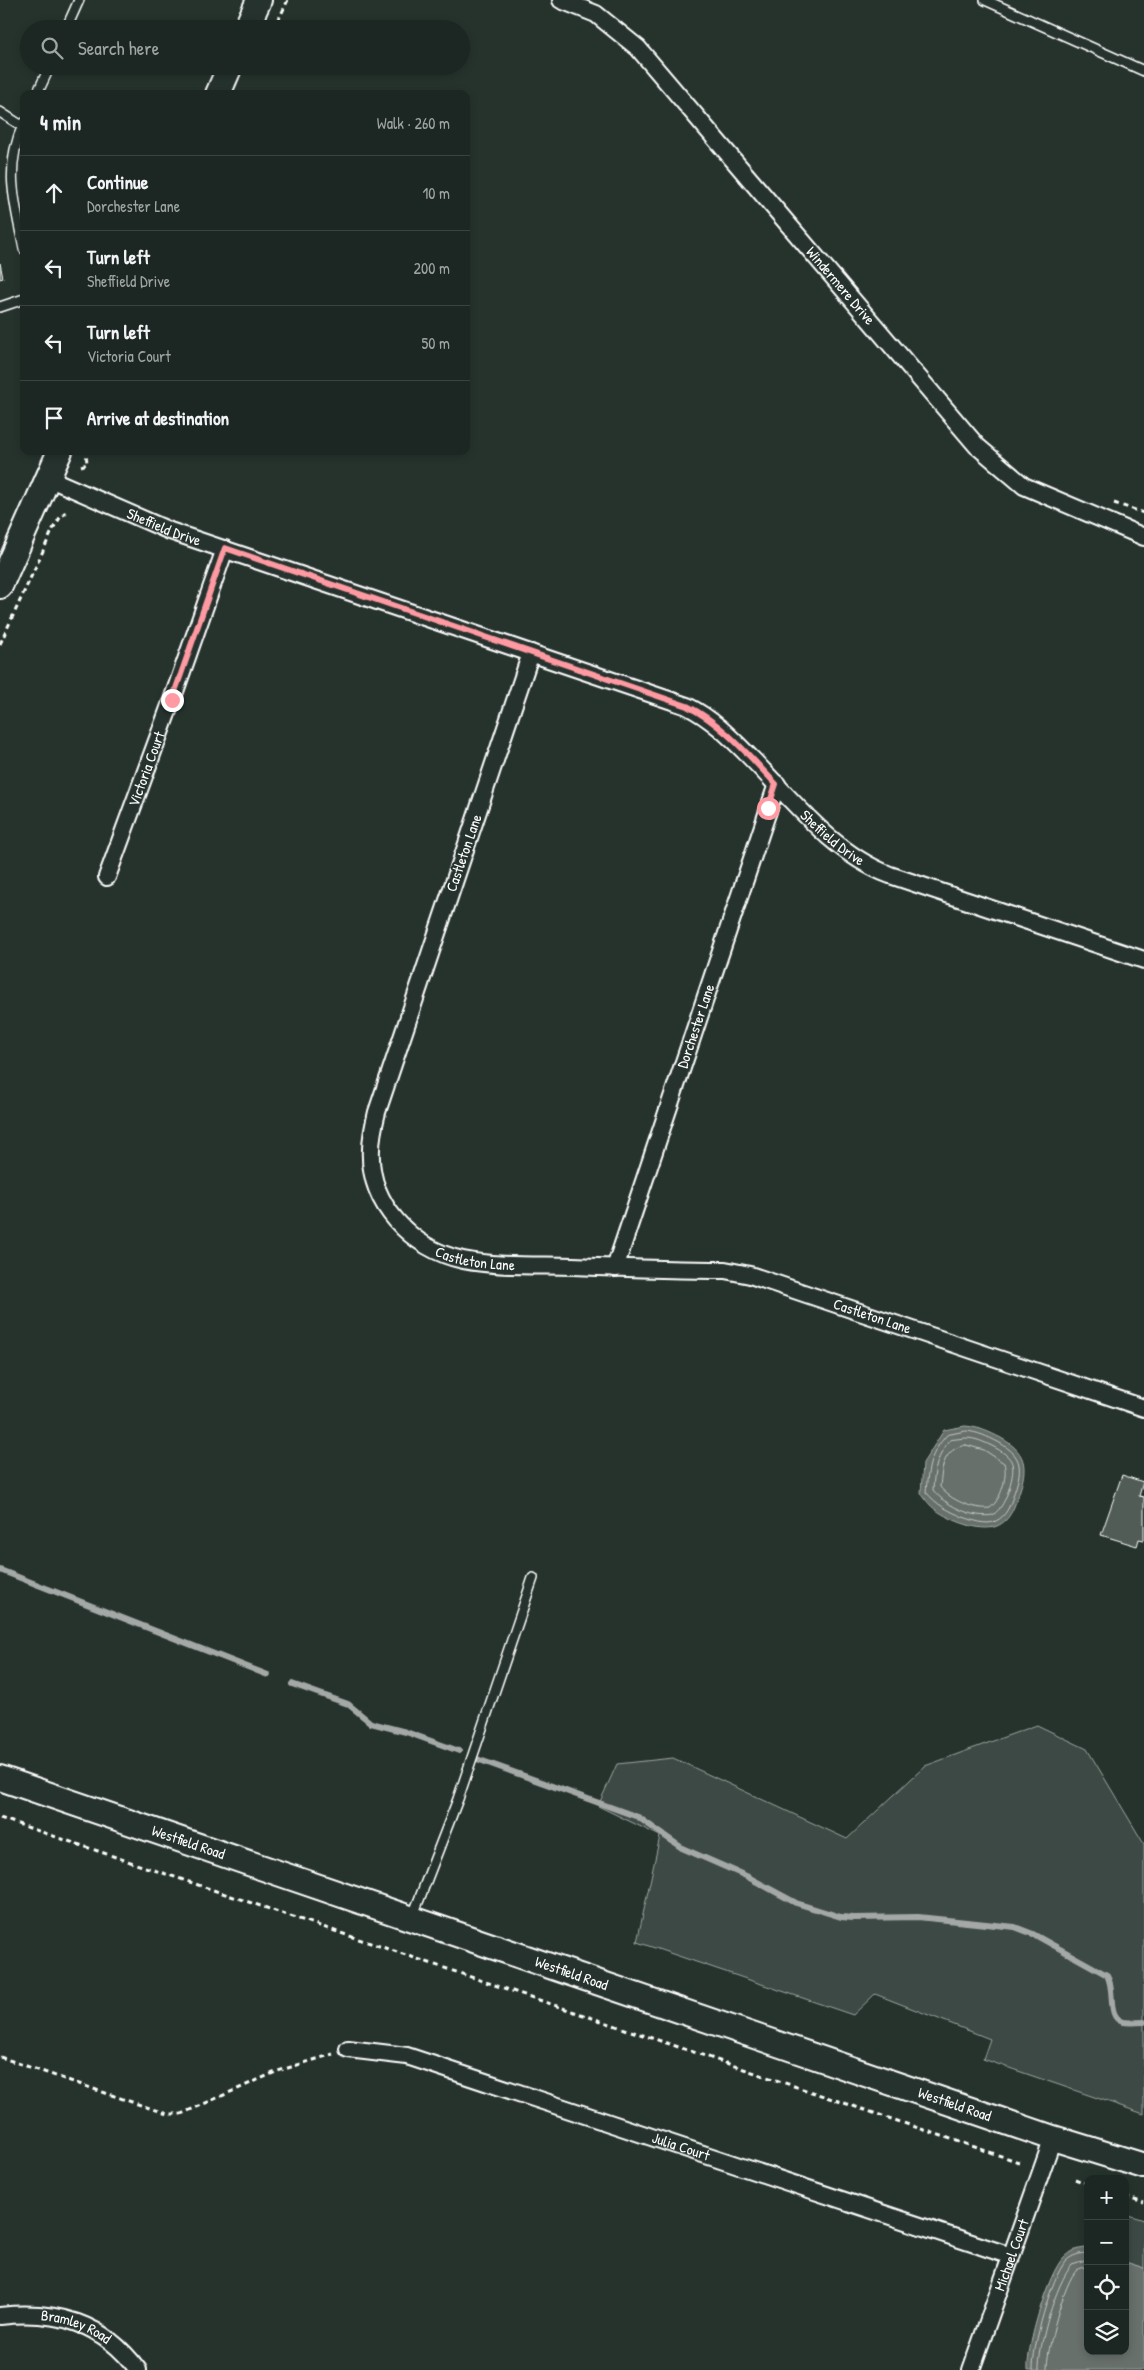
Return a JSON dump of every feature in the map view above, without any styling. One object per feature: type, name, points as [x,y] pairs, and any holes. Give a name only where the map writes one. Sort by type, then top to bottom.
[{"type":"street","points":[[250,20],[259,0]]},
{"type":"street","name":"Windermere Drive","points":[[561,0],[596,14],[638,48],[978,446],[1024,486],[1144,537]]},
{"type":"street","points":[[220,90],[226,75]]},
{"type":"street","points":[[0,586],[58,455]]},
{"type":"street","name":"Sheffield Drive","points":[[48,478],[161,527],[667,698],[700,713],[723,730],[839,846],[862,863],[875,870],[1144,960]]},
{"type":"street","name":"Victoria Court","points":[[107,877],[225,548]]},
{"type":"street","name":"Castleton Lane","points":[[531,653],[377,1112],[370,1150],[375,1184],[382,1200],[399,1224],[420,1243],[447,1255],[472,1262],[725,1270],[750,1275],[1144,1408]]},
{"type":"street","name":"Dorchester Lane","points":[[615,1268],[776,784]]},
{"type":"street","name":"Westfield Road","points":[[0,1778],[1053,2138],[1144,2166]]},
{"type":"street","name":"Julia Court","points":[[348,2050],[407,2056],[1011,2256]]},
{"type":"street","name":"Michael Court","points":[[971,2370],[1053,2138]]},
{"type":"street","name":"Bramley Road","points":[[0,2316],[48,2314],[66,2318],[102,2335],[118,2347],[138,2370]]},
{"type":"lane","points":[[70,20],[80,0]]},
{"type":"lane","points":[[985,0],[1144,71]]},
{"type":"lane","points":[[39,90],[46,75]]},
{"type":"lane","points":[[0,112],[20,122]]},
{"type":"lane","points":[[20,135],[11,168],[13,192],[20,228]]},
{"type":"lane","points":[[0,307],[20,300]]},
{"type":"lane","points":[[412,1919],[458,1799],[533,1578]]},
{"type":"path","points":[[278,20],[288,0]]},
{"type":"path","points":[[81,466],[87,464],[86,455]]},
{"type":"path","points":[[1107,500],[1144,513]]},
{"type":"path","points":[[0,644],[54,527],[65,514],[62,509]]},
{"type":"path","points":[[0,1818],[1019,2162]]},
{"type":"path","points":[[0,2057],[167,2114],[181,2114],[278,2072],[348,2050]]},
{"type":"path","points":[[1074,2179],[1084,2183]]},
{"type":"path","points":[[1129,2197],[1144,2202]]},
{"type":"shaded area","points":[[1037,1725],[1087,1749],[1144,1844],[1144,2114],[983,2059],[990,2039],[875,1994],[853,2015],[637,1942],[660,1836],[598,1806],[617,1764],[673,1758],[847,1839],[925,1766]]},
{"type":"shaded area","points":[[1129,2215],[1144,2220],[1144,2268],[1129,2263]]},
{"type":"water","points":[[965,1426],[988,1432],[1001,1438],[1017,1450],[1024,1464],[1023,1480],[1012,1511],[1001,1524],[990,1528],[974,1527],[942,1514],[921,1493],[923,1463],[944,1430]]},
{"type":"water","points":[[1084,2248],[1084,2355],[1129,2355],[1129,2263],[1144,2268],[1144,2370],[1028,2370],[1028,2359],[1034,2329],[1051,2278],[1064,2257]]},
{"type":"building","points":[[0,263],[3,278],[0,279]]},
{"type":"building","points":[[1122,1475],[1143,1482],[1139,1496],[1144,1497],[1144,1540],[1139,1539],[1137,1546],[1101,1535]]},
{"type":"waterway","points":[[0,1570],[268,1675]]},
{"type":"waterway","points":[[292,1684],[348,1704],[371,1723],[406,1732],[459,1751]]},
{"type":"waterway","points":[[477,1759],[638,1817],[682,1848],[746,1876],[796,1903],[841,1917],[918,1917],[1015,1927],[1033,1934],[1107,1975],[1110,1981],[1113,2010],[1118,2019],[1123,2022],[1144,2022]]},
{"type":"route","points":[[172,700],[225,548],[687,706],[712,720],[776,784],[768,808]]}]
